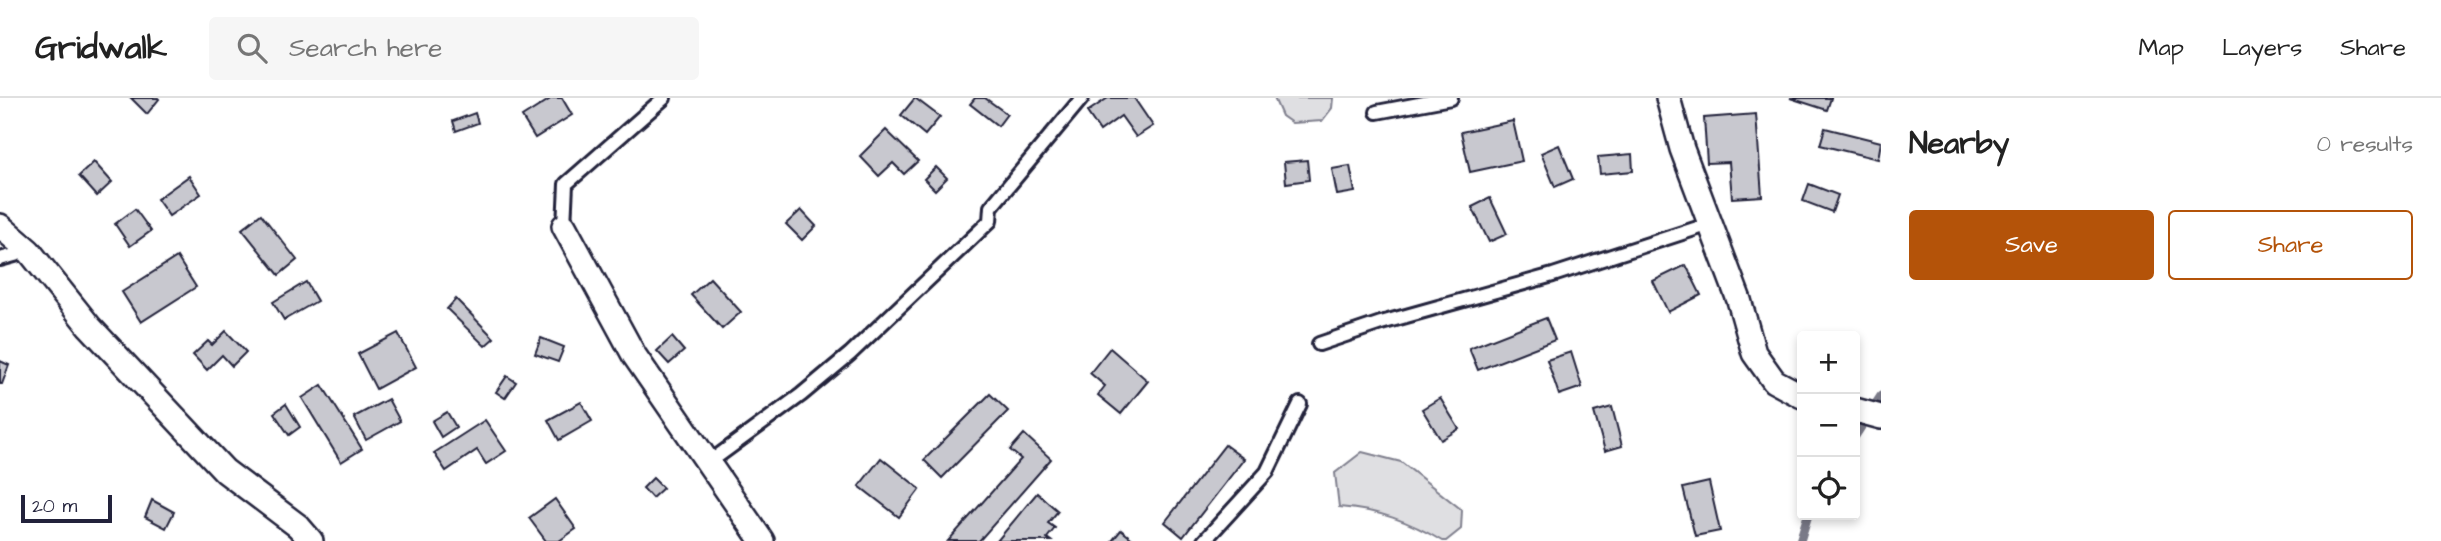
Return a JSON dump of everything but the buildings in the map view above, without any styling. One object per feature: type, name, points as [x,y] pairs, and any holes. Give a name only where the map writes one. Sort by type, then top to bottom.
[{"type":"street","points":[[1668,98],[1682,149],[1739,300],[1754,353],[1774,381],[1798,394]]},
{"type":"street","points":[[0,226],[29,251],[89,326],[195,441],[225,471],[298,526],[311,541]]},
{"type":"street","points":[[564,226],[634,355],[762,541]]},
{"type":"street","points":[[1860,411],[1881,417]]},
{"type":"lane","points":[[564,226],[566,184],[664,98]]},
{"type":"lane","points":[[707,464],[801,396],[850,354],[990,221],[991,207],[1082,98]]},
{"type":"lane","points":[[1377,112],[1451,98]]},
{"type":"lane","points":[[1319,344],[1405,316],[1553,275],[1710,225]]},
{"type":"lane","points":[[0,259],[29,251]]},
{"type":"lane","points":[[1204,541],[1267,472],[1300,404]]},
{"type":"shaded area","points":[[1274,98],[1333,98],[1332,108],[1322,121],[1292,123],[1282,116]]},
{"type":"shaded area","points":[[1362,452],[1401,462],[1462,510],[1461,529],[1446,541],[1442,541],[1393,518],[1339,507],[1335,473]]},
{"type":"waterway","points":[[1860,428],[1881,396]]},
{"type":"waterway","points":[[1800,541],[1806,520]]}]
